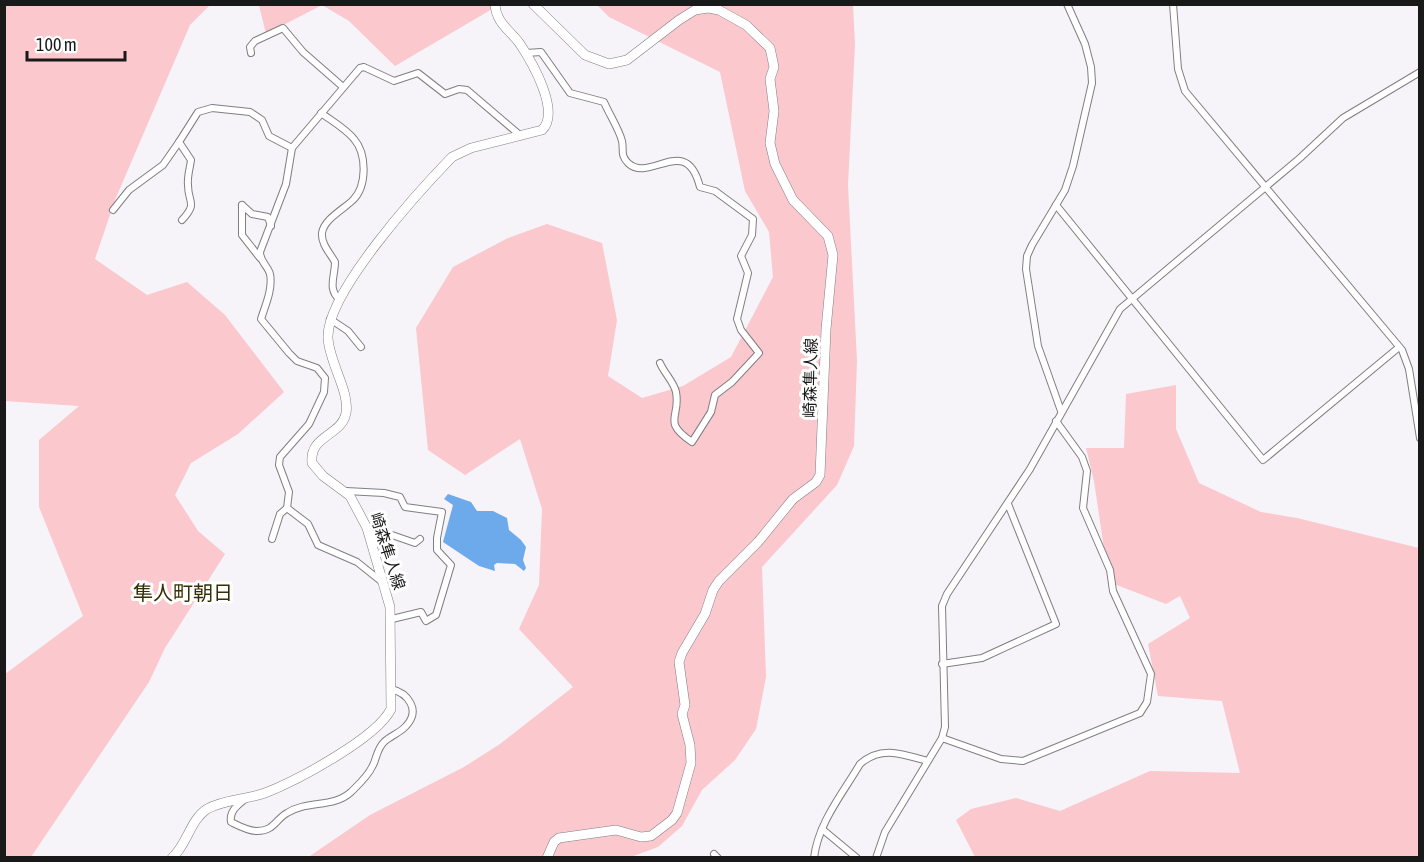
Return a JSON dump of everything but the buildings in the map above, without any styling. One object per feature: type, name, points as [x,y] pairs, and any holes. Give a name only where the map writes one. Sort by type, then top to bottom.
[{"type":"main road","name":"崎森隼人線","points":[[172,858],[206,810],[284,785],[317,768],[373,728],[388,716],[391,709],[392,619],[363,516],[345,491],[318,471],[312,457],[318,441],[342,423],[346,414],[345,401],[329,348],[330,319],[362,263],[452,157],[471,148],[542,130],[548,122],[550,114],[526,53],[498,19],[495,4]]},
{"type":"main road","name":"崎森隼人線","points":[[532,4],[585,55],[609,64],[627,60],[696,10],[719,10],[756,32],[770,48],[774,67],[770,79],[774,111],[770,143],[775,164],[793,200],[828,236],[833,255],[826,329],[820,475],[816,482],[794,499],[758,543],[719,581],[713,590],[705,614],[682,653],[679,662],[685,705],[682,714],[690,745],[691,763],[677,813],[666,827],[651,836],[641,837],[609,830],[559,838],[554,842],[547,858]]},
{"type":"street","points":[[1061,411],[1038,346],[1026,269],[1027,256],[1056,205],[1073,166],[1092,83],[1091,67],[1085,44],[1067,4]]},
{"type":"street","points":[[1173,4],[1178,69],[1185,91],[1402,350],[1409,369],[1419,438]]},
{"type":"street","points":[[251,53],[250,47],[255,41],[283,28],[303,52],[343,87]]},
{"type":"street","points":[[526,53],[541,52],[570,93],[604,102],[622,142],[621,153],[634,167],[646,168],[669,159],[679,161],[693,170],[700,187],[715,191],[753,219],[752,235],[741,256],[748,273],[737,319],[741,330],[759,353],[732,382],[715,395],[711,412],[692,442],[675,429],[673,416],[676,392],[660,363]]},
{"type":"street","points":[[260,258],[262,245],[272,226],[286,184],[292,148],[360,68],[364,67],[393,81],[418,73],[445,94],[459,89],[467,90],[521,136]]},
{"type":"street","points":[[876,858],[885,832],[942,738],[945,727],[942,606],[947,594],[1008,504],[1110,322],[1132,297],[1266,187],[1343,118],[1419,72]]},
{"type":"street","points":[[113,210],[129,190],[163,165],[198,112],[212,108],[258,115],[269,136],[292,148]]},
{"type":"street","points":[[321,113],[354,139],[363,170],[361,188],[355,198],[330,220],[322,231],[322,242],[335,262],[332,288],[334,295],[340,300]]},
{"type":"street","points":[[178,142],[191,160],[187,181],[192,202],[191,209],[182,220]]},
{"type":"street","points":[[272,226],[268,217],[252,214],[242,205],[242,235],[270,274],[269,292],[261,319],[297,361],[316,368],[325,378],[326,387],[309,424],[280,457],[279,465],[289,492],[287,508],[280,514],[272,539]]},
{"type":"street","points":[[1056,205],[1263,460],[1398,348]]},
{"type":"street","points":[[330,319],[348,331],[361,347]]},
{"type":"street","points":[[942,738],[1001,759],[1023,761],[1140,713],[1147,702],[1151,674],[1113,591],[1110,570],[1083,508],[1087,471],[1082,457],[1056,421]]},
{"type":"street","points":[[345,491],[384,493],[400,497],[405,507],[442,512],[437,550],[451,566],[436,615],[426,621],[421,612],[392,619]]},
{"type":"street","points":[[942,664],[982,658],[1056,624],[1008,504]]},
{"type":"street","points":[[287,508],[308,524],[318,545],[357,562],[382,583]]},
{"type":"street","points":[[370,539],[388,535],[415,543],[420,539]]},
{"type":"street","points":[[245,799],[234,808],[230,816],[231,822],[256,831],[270,829],[285,813],[303,806],[339,801],[350,793],[369,772],[384,741],[406,726],[411,718],[410,700],[403,692],[391,689]]},
{"type":"street","points":[[814,858],[822,828],[861,764],[874,754],[896,752],[927,761]]},
{"type":"street","points":[[822,828],[857,858]]},
{"type":"shaded area","points":[[5,5],[210,5],[190,25],[115,200],[95,259],[147,295],[187,282],[225,315],[284,392],[238,434],[191,463],[175,495],[198,531],[225,554],[165,648],[149,682],[31,857],[5,858],[5,674],[83,616],[39,507],[39,440],[79,406],[5,401]]},
{"type":"shaded area","points":[[259,5],[322,5],[266,34]]},
{"type":"shaded area","points":[[322,5],[499,5],[395,66],[349,21]]},
{"type":"shaded area","points":[[597,5],[853,5],[855,44],[848,185],[857,361],[854,446],[837,485],[762,567],[766,677],[756,729],[735,760],[702,790],[682,826],[658,847],[628,858],[307,858],[370,815],[464,767],[500,744],[573,687],[519,629],[539,585],[542,509],[520,439],[465,475],[428,450],[416,328],[453,267],[508,238],[547,224],[602,243],[617,320],[608,376],[642,398],[683,386],[731,357],[773,277],[769,232],[745,191],[720,72],[609,17]]},
{"type":"shaded area","points":[[1176,385],[1176,429],[1199,483],[1261,512],[1297,518],[1419,548],[1419,857],[975,857],[956,820],[971,809],[1016,798],[1060,811],[1150,771],[1240,773],[1222,701],[1158,696],[1148,644],[1190,618],[1180,596],[1166,604],[1109,582],[1094,481],[1086,448],[1124,448],[1126,394]]},
{"type":"water","points":[[448,494],[471,502],[477,511],[493,511],[507,518],[509,530],[526,547],[523,560],[526,568],[524,571],[515,564],[497,563],[494,565],[495,571],[479,566],[443,542],[453,505],[444,499]]},
{"type":"district","name":"隼人町朝日","points":[[183,593]]}]
